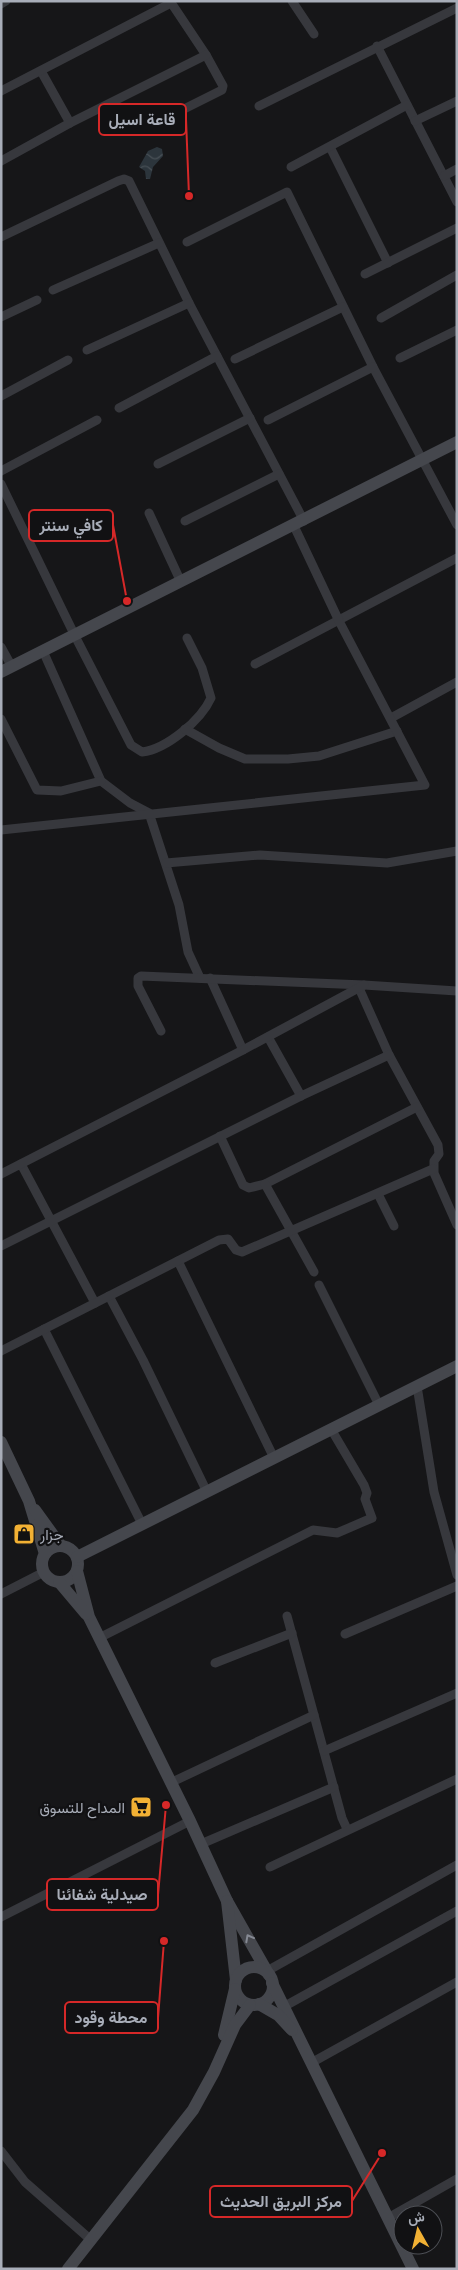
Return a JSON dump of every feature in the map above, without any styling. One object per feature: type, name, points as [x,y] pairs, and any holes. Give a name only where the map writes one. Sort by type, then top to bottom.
[{"type":"street","points":[[1,4],[6,1]]},
{"type":"street","points":[[292,1],[314,34]]},
{"type":"street","points":[[1,91],[170,2],[221,80],[222,90],[148,127]]},
{"type":"street","points":[[259,106],[457,8]]},
{"type":"street","points":[[377,46],[457,202]]},
{"type":"street","points":[[1,161],[70,123],[206,55]]},
{"type":"street","points":[[41,71],[70,123]]},
{"type":"street","points":[[415,121],[457,101]]},
{"type":"street","points":[[291,167],[407,105]]},
{"type":"street","points":[[330,147],[388,263]]},
{"type":"street","points":[[444,176],[457,169]]},
{"type":"street","points":[[1,237],[124,179],[129,181],[189,303],[279,474],[339,621],[425,785],[1,830]]},
{"type":"street","points":[[187,242],[287,192],[373,367],[457,525]]},
{"type":"street","points":[[365,274],[457,228]]},
{"type":"street","points":[[54,290],[159,243]]},
{"type":"street","points":[[381,318],[457,275]]},
{"type":"street","points":[[1,317],[37,300]]},
{"type":"street","points":[[87,350],[189,303]]},
{"type":"street","points":[[235,359],[343,307]]},
{"type":"street","points":[[400,358],[457,330]]},
{"type":"street","points":[[119,408],[217,356]]},
{"type":"street","points":[[1,396],[68,360]]},
{"type":"street","points":[[268,420],[373,367]]},
{"type":"street","points":[[158,464],[250,418]]},
{"type":"street","points":[[1,471],[97,420]]},
{"type":"street","points":[[1,647],[6,670],[457,442]]},
{"type":"street","points":[[185,522],[279,474]]},
{"type":"street","points":[[1,484],[4,495],[131,745],[142,752],[155,751],[186,729],[205,710],[212,698],[202,668],[187,638]]},
{"type":"street","points":[[149,513],[182,582]]},
{"type":"street","points":[[255,664],[457,558]]},
{"type":"street","points":[[44,652],[101,781],[130,803],[149,813],[179,905],[188,952],[200,978]]},
{"type":"street","points":[[391,718],[457,682]]},
{"type":"street","points":[[1,719],[37,790],[61,791],[76,789],[101,781]]},
{"type":"street","points":[[186,729],[218,748],[245,759],[288,759],[319,756],[397,731]]},
{"type":"street","points":[[166,863],[260,855],[370,864],[387,863],[457,851]]},
{"type":"street","points":[[161,1032],[140,991],[138,978],[145,976],[210,978],[457,992]]},
{"type":"street","points":[[210,978],[243,1050]]},
{"type":"street","points":[[1,1174],[268,1037],[361,986]]},
{"type":"street","points":[[361,986],[389,1056],[439,1150],[433,1168],[454,1212],[457,1225]]},
{"type":"street","points":[[268,1037],[301,1096]]},
{"type":"street","points":[[1,1246],[301,1096],[389,1056]]},
{"type":"street","points":[[220,1136],[246,1188],[265,1184],[417,1107]]},
{"type":"street","points":[[21,1164],[95,1303]]},
{"type":"street","points":[[1,1351],[222,1239],[228,1239],[236,1250],[242,1252],[378,1194],[433,1168]]},
{"type":"street","points":[[265,1184],[293,1231],[314,1272]]},
{"type":"street","points":[[378,1194],[394,1226]]},
{"type":"street","points":[[178,1261],[274,1458]]},
{"type":"street","points":[[319,1285],[379,1405]]},
{"type":"street","points":[[109,1296],[143,1360],[207,1492]]},
{"type":"street","points":[[44,1329],[142,1524]]},
{"type":"street","points":[[77,1557],[457,1366]]},
{"type":"street","points":[[417,1386],[434,1492],[457,1575]]},
{"type":"street","points":[[99,1638],[313,1530],[337,1533],[372,1518],[365,1499],[367,1493],[364,1486],[332,1429]]},
{"type":"street","points":[[1,1442],[29,1502],[45,1554]]},
{"type":"street","points":[[29,1502],[61,1546]]},
{"type":"street","points":[[77,1571],[69,1580],[59,1582],[52,1580],[44,1572],[43,1560],[45,1554],[54,1547],[61,1546],[68,1548],[77,1557],[77,1571],[89,1618],[190,1821],[227,1901],[285,2006],[311,2063],[413,2269]]},
{"type":"street","points":[[1,1594],[44,1572]]},
{"type":"street","points":[[59,1582],[89,1618]]},
{"type":"street","points":[[345,1634],[457,1586]]},
{"type":"street","points":[[287,1616],[342,1818],[347,1829]]},
{"type":"street","points":[[215,1663],[292,1633]]},
{"type":"street","points":[[324,1752],[457,1693]]},
{"type":"street","points":[[170,1783],[314,1715]]},
{"type":"street","points":[[270,1867],[347,1829],[457,1779]]},
{"type":"street","points":[[201,1844],[334,1787]]},
{"type":"street","points":[[1,1917],[190,1821]]},
{"type":"street","points":[[270,1977],[457,1865]]},
{"type":"street","points":[[227,1901],[236,1985],[242,2001],[254,2004],[278,2015],[302,2044]]},
{"type":"street","points":[[285,2006],[457,1911]]},
{"type":"street","points":[[68,2269],[193,2110],[214,2072],[236,1985],[243,1971],[259,1968],[270,1977]]},
{"type":"street","points":[[220,2054],[239,2018],[254,2004],[270,1996],[270,1977]]},
{"type":"street","points":[[311,2063],[457,1982]]},
{"type":"street","points":[[1,2151],[25,2182],[91,2240]]},
{"type":"street","points":[[388,2218],[457,2180]]},
{"type":"water","points":[[157,147],[162,149],[163,156],[153,167],[150,179],[146,179],[145,171],[139,167],[148,151]]},
{"type":"place","name":"قاعة اسيل","points":[[189,196]]},
{"type":"place","name":"كافي سنتر","points":[[127,601]]},
{"type":"place","name":"جزار","points":[[24,1534]]},
{"type":"place","name":"صيدلية شفائنا","points":[[166,1805]]},
{"type":"place","name":"المداح للتسوق","points":[[141,1807]]},
{"type":"place","name":"محطة وقود","points":[[164,1941]]},
{"type":"place","name":"مركز البريق الحديث","points":[[382,2153]]}]
